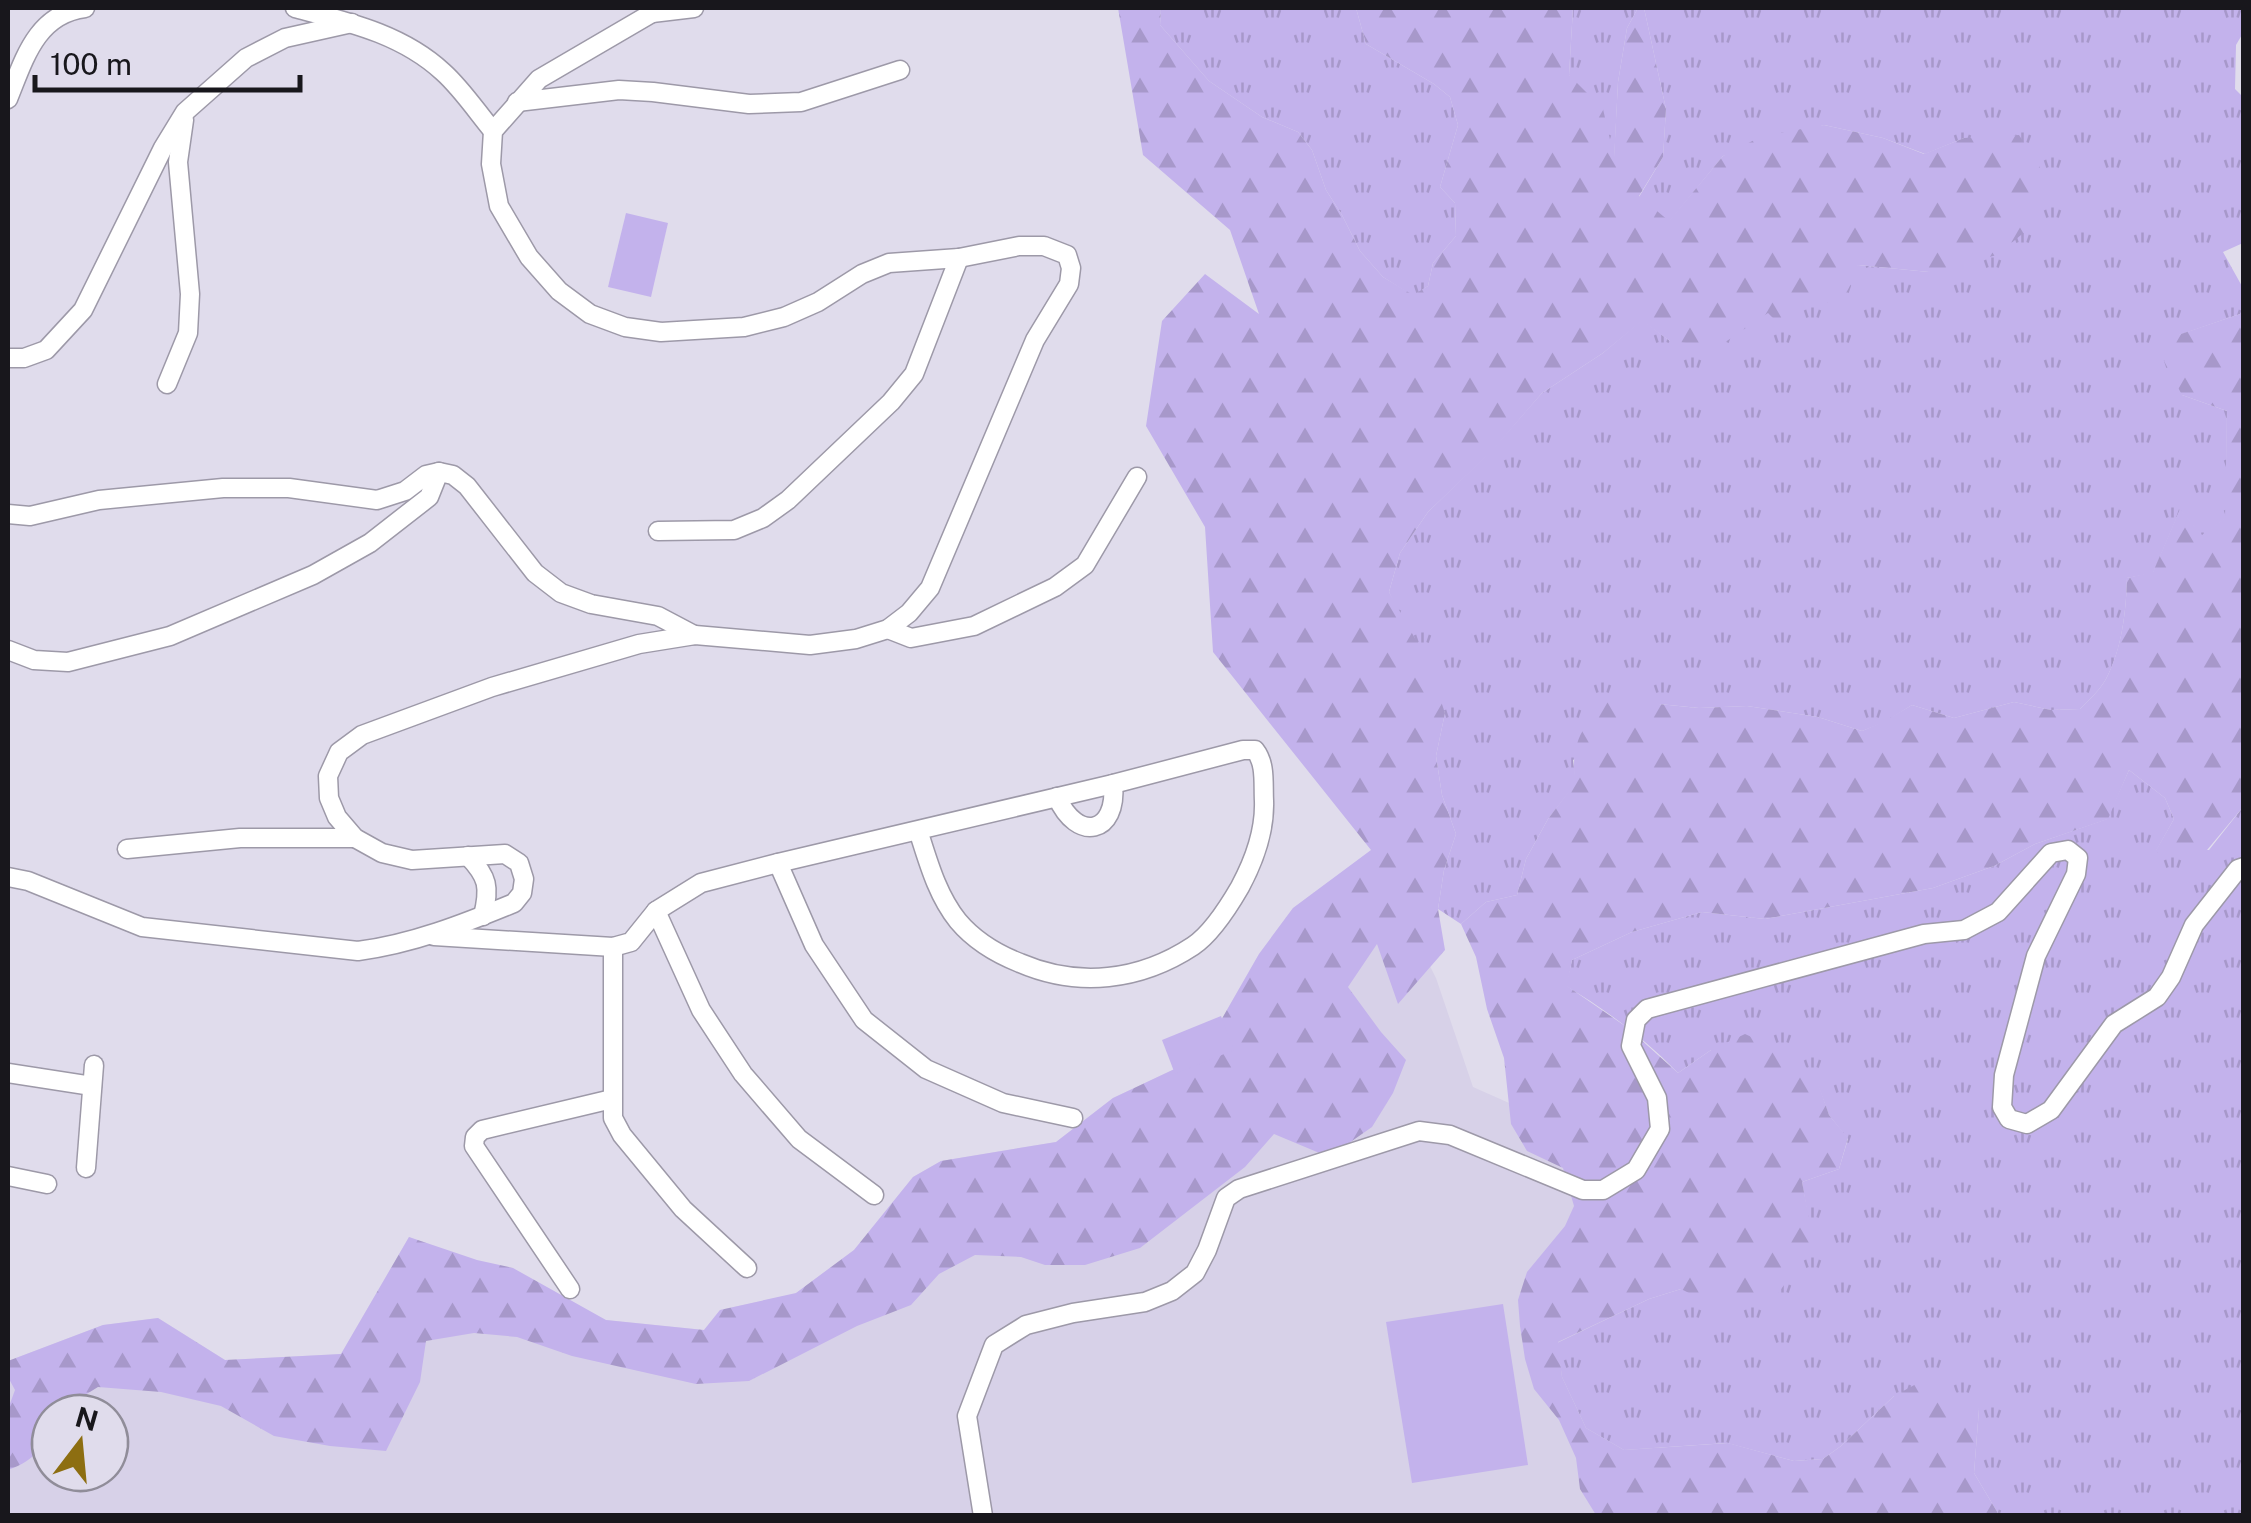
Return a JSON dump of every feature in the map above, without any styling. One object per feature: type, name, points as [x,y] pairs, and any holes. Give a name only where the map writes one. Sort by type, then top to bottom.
[{"type":"street","points":[[8,99],[34,38],[54,20],[85,8]]},
{"type":"street","points":[[295,8],[386,34],[418,52],[444,73],[494,131]]},
{"type":"street","points":[[8,877],[28,881],[142,927],[358,951],[427,936],[514,903],[522,893],[524,879],[519,864],[506,854],[412,860],[382,854],[355,838],[337,817],[329,798],[328,776],[339,752],[362,735],[492,687],[639,644],[694,636],[810,645],[856,639],[888,629],[910,612],[930,588],[1034,340],[1069,284],[1071,268],[1067,255],[1044,246],[1019,246],[959,258],[890,263],[784,317],[744,327],[661,332],[625,326],[590,314],[559,291],[528,256],[499,206],[491,164],[494,131],[516,102],[539,79],[655,10],[694,8]]},
{"type":"street","points":[[8,358],[24,358],[46,350],[82,310],[185,112],[246,58],[285,38],[352,23]]},
{"type":"street","points":[[516,102],[618,90],[749,104],[802,102],[900,70]]},
{"type":"street","points":[[168,384],[188,333],[190,294],[178,162],[185,112]]},
{"type":"street","points":[[658,532],[734,530],[763,518],[788,500],[892,402],[914,374],[959,258]]},
{"type":"street","points":[[8,514],[30,516],[98,500],[223,488],[289,488],[377,500],[439,472],[468,486],[536,573],[560,593],[591,604],[658,616],[694,636]]},
{"type":"street","points":[[8,650],[34,660],[68,662],[170,636],[313,575],[370,544],[429,497],[439,472]]},
{"type":"street","points":[[888,629],[911,638],[974,626],[1056,587],[1085,565],[1137,477]]},
{"type":"street","points":[[427,936],[613,947],[631,942],[656,911],[701,883],[1243,750],[1255,750],[1262,759],[1264,814],[1254,862],[1228,908],[1196,945],[1147,970],[1098,980],[1046,974],[996,953],[958,921],[934,880],[918,830]]},
{"type":"street","points":[[1058,797],[1074,823],[1088,827],[1102,823],[1112,812],[1113,784]]},
{"type":"street","points":[[128,849],[240,838],[355,838]]},
{"type":"street","points":[[982,1516],[967,1416],[994,1345],[1026,1325],[1073,1312],[1145,1302],[1172,1290],[1195,1273],[1226,1198],[1239,1189],[1420,1131],[1450,1135],[1583,1190],[1603,1190],[1636,1170],[1660,1129],[1658,1098],[1631,1046],[1636,1020],[1647,1009],[1924,934],[1964,930],[1998,912],[2051,853],[2068,850],[2078,858],[2076,874],[2036,956],[2004,1075],[2002,1107],[2009,1119],[2027,1124],[2051,1110],[2114,1024],[2157,997],[2171,977],[2194,925],[2238,869],[2244,867]]},
{"type":"street","points":[[468,856],[484,872],[488,894],[483,916]]},
{"type":"street","points":[[778,862],[814,945],[864,1020],[926,1069],[1004,1103],[1073,1118]]},
{"type":"street","points":[[656,911],[701,1010],[743,1074],[799,1140],[874,1195]]},
{"type":"street","points":[[613,947],[613,1118],[622,1135],[683,1209],[747,1268]]},
{"type":"street","points":[[86,1168],[94,1065]]},
{"type":"street","points":[[8,1073],[92,1086]]},
{"type":"street","points":[[570,1289],[474,1146],[475,1136],[482,1130],[612,1099]]},
{"type":"street","points":[[8,1176],[47,1184]]},
{"type":"shaded area","points":[[1372,850],[1436,978],[1473,1087],[1613,1149],[1670,1516],[8,1516],[8,1361],[103,1325],[158,1318],[225,1360],[341,1354],[409,1237],[606,1320],[704,1330],[720,1310],[795,1294],[854,1250],[913,1177],[941,1161],[1056,1142],[1113,1098],[1200,1057],[1259,954],[1293,908]]},
{"type":"green space","points":[[1118,8],[1161,8],[1160,25],[1209,81],[1262,117],[1298,132],[1312,150],[1326,190],[1360,251],[1383,277],[1413,295],[1428,286],[1433,263],[1456,236],[1455,203],[1440,187],[1458,125],[1450,97],[1366,44],[1356,8],[1573,8],[1569,75],[1603,109],[1614,157],[1618,82],[1627,28],[1638,8],[1644,8],[1666,109],[1663,157],[1639,196],[1669,221],[1723,156],[1762,136],[1824,125],[1883,138],[1924,154],[1964,138],[2019,135],[2048,180],[2033,225],[1997,255],[1929,272],[1858,265],[1843,304],[1800,300],[1793,338],[1768,313],[1718,347],[1670,341],[1642,321],[1603,353],[1542,393],[1493,450],[1428,512],[1400,553],[1389,592],[1427,660],[1445,713],[1436,756],[1442,795],[1456,834],[1444,870],[1438,909],[1445,950],[1398,1004],[1377,944],[1348,987],[1406,1060],[1393,1093],[1372,1127],[1329,1157],[1274,1134],[1245,1167],[1140,1248],[1085,1265],[1045,1265],[1021,1257],[975,1255],[939,1274],[911,1305],[857,1326],[749,1381],[696,1384],[572,1356],[517,1337],[474,1333],[426,1341],[420,1382],[386,1451],[274,1436],[221,1406],[161,1392],[98,1387],[88,1393],[30,1393],[30,1458],[8,1470],[8,1409],[15,1390],[8,1377],[8,1361],[103,1325],[158,1318],[225,1360],[341,1354],[409,1237],[513,1268],[606,1320],[704,1330],[720,1310],[796,1293],[854,1250],[913,1177],[941,1161],[1056,1142],[1113,1098],[1200,1057],[1259,954],[1293,908],[1371,850],[1213,652],[1205,527],[1146,426],[1162,321],[1205,274],[1259,314],[1230,230],[1143,155]]},
{"type":"green space","points":[[1161,8],[1356,8],[1366,44],[1450,97],[1458,125],[1440,187],[1455,203],[1456,236],[1433,263],[1428,286],[1413,296],[1383,277],[1360,251],[1326,190],[1312,150],[1298,132],[1262,117],[1209,81],[1160,25]]},
{"type":"green space","points":[[1573,8],[1638,8],[1627,28],[1618,82],[1614,162],[1569,75]]},
{"type":"green space","points":[[1644,8],[2243,8],[2243,33],[2236,45],[2235,89],[2243,97],[2243,243],[2223,252],[2243,288],[2243,313],[2179,335],[2182,395],[2227,411],[2226,518],[2202,536],[2180,510],[2153,573],[2127,578],[2116,655],[2104,683],[2080,709],[2051,710],[2014,702],[1954,718],[1912,705],[1862,731],[1818,717],[1747,706],[1699,708],[1659,704],[1573,760],[1576,783],[1548,819],[1526,859],[1517,895],[1486,902],[1461,924],[1438,909],[1444,870],[1456,834],[1442,795],[1436,756],[1445,713],[1389,592],[1400,553],[1428,512],[1492,450],[1542,393],[1603,353],[1642,320],[1670,341],[1768,312],[1800,299],[1858,265],[1929,272],[1964,138],[1925,154],[1883,138],[1824,125],[1723,156],[1669,222],[1639,197],[1663,157],[1666,109]]},
{"type":"green space","points":[[626,213],[668,223],[651,297],[608,287]]},
{"type":"green space","points":[[2243,313],[2243,807],[2197,862],[2155,852],[2174,819],[2165,798],[2129,770],[2108,819],[2035,844],[1994,866],[1933,888],[1765,919],[1702,912],[1632,932],[1572,960],[1567,986],[1628,1028],[1678,1073],[1711,1050],[1745,1034],[1789,1054],[1815,1074],[1829,1115],[1848,1138],[1839,1169],[1802,1182],[1814,1243],[1777,1295],[1745,1302],[1705,1301],[1681,1289],[1649,1299],[1558,1342],[1562,1377],[1586,1428],[1624,1450],[1728,1443],[1794,1461],[1823,1459],[1894,1396],[1918,1383],[1955,1391],[1979,1409],[1974,1473],[1999,1515],[1596,1515],[1580,1489],[1576,1458],[1559,1420],[1534,1389],[1525,1359],[1518,1300],[1527,1272],[1565,1226],[1574,1206],[1563,1168],[1527,1151],[1511,1124],[1504,1058],[1487,1009],[1476,957],[1461,924],[1486,902],[1517,895],[1526,859],[1548,819],[1575,783],[1577,743],[1587,724],[1615,695],[1698,708],[1747,706],[1818,717],[1862,731],[1912,705],[1954,718],[2014,702],[2051,710],[2080,709],[2104,683],[2116,655],[2127,578],[2153,572],[2180,509],[2202,535],[2225,518],[2227,411],[2182,395],[2164,361],[2178,335]]},
{"type":"green space","points":[[2129,770],[2165,798],[2174,819],[2156,851],[2209,850],[2243,807],[2243,1515],[1999,1515],[1974,1473],[1979,1409],[1894,1396],[1823,1459],[1794,1461],[1727,1443],[1624,1450],[1586,1428],[1562,1377],[1557,1343],[1649,1299],[1681,1289],[1807,1211],[1802,1182],[1839,1169],[1848,1139],[1829,1115],[1814,1074],[1711,1050],[1678,1073],[1625,1026],[1566,986],[1572,960],[1632,932],[1702,912],[1765,919],[1933,888],[1994,866],[2035,844],[2107,819]]},
{"type":"green space","points":[[1221,1016],[1234,1050],[1175,1074],[1162,1040]]},
{"type":"green space","points":[[1503,1304],[1528,1465],[1412,1483],[1386,1322]]}]
